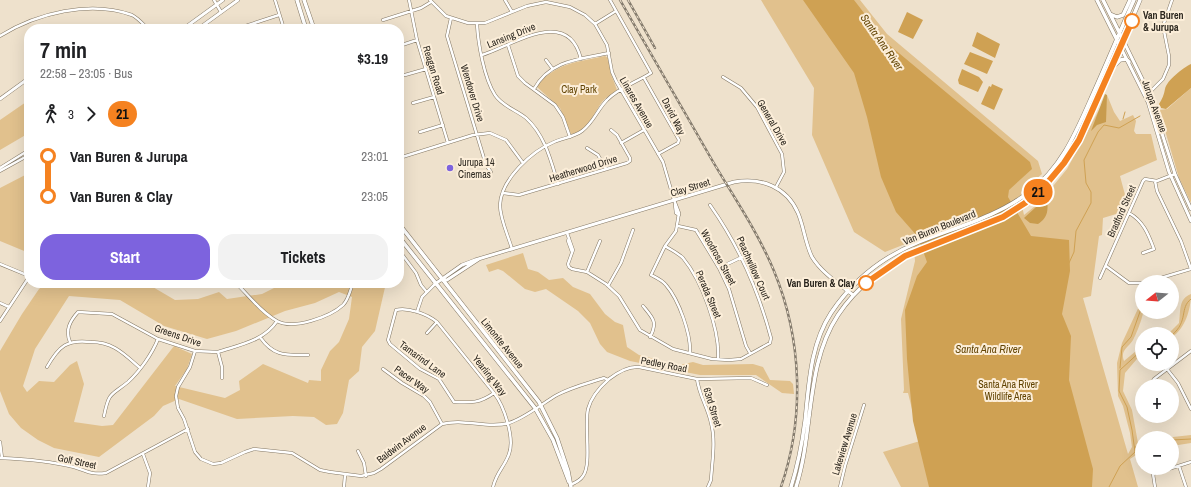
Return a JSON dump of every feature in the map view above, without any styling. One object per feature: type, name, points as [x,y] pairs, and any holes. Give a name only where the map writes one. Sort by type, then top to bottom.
[{"type":"main road","points":[[190,24],[223,0]]},
{"type":"main road","points":[[205,24],[238,0]]},
{"type":"main road","points":[[297,0],[304,24]]},
{"type":"main road","points":[[304,0],[312,24]]},
{"type":"main road","name":"Jurupa Avenue","points":[[1097,0],[1146,98],[1170,176],[1191,221]]},
{"type":"main road","name":"Jurupa Avenue","points":[[1103,0],[1149,93],[1175,174],[1191,209]]},
{"type":"main road","points":[[1110,13],[1117,17],[1123,15],[1130,0]]},
{"type":"main road","name":"Van Buren Boulevard","points":[[791,487],[800,452],[816,346],[830,315],[847,291],[878,264],[918,242],[996,212],[1022,197],[1039,184],[1064,154],[1076,132],[1134,0]]},
{"type":"main road","name":"Van Buren Boulevard","points":[[796,487],[805,453],[817,366],[822,346],[831,326],[853,295],[891,264],[922,249],[998,220],[1025,203],[1048,182],[1071,152],[1087,122],[1140,0]]},
{"type":"main road","points":[[1109,72],[1120,60],[1126,59],[1128,62]]},
{"type":"main road","points":[[1134,73],[1138,76],[1145,91],[1149,93]]},
{"type":"main road","points":[[0,99],[24,82]]},
{"type":"main road","points":[[1146,98],[1149,98],[1159,122]]},
{"type":"main road","name":"Clay Street","points":[[435,284],[462,265],[740,180],[762,182],[776,187],[790,200],[797,211],[809,249],[816,261],[853,295]]},
{"type":"main road","name":"Limonite Avenue","points":[[404,231],[540,404],[559,445],[568,472],[570,486]]},
{"type":"main road","name":"Limonite Avenue","points":[[404,244],[535,408],[551,437],[570,486]]},
{"type":"main road","points":[[459,312],[480,336],[487,337]]},
{"type":"street","points":[[214,0],[221,12]]},
{"type":"street","points":[[274,0],[282,24]]},
{"type":"street","name":"Reagan Road","points":[[409,0],[417,40],[448,143]]},
{"type":"street","points":[[506,0],[512,12]]},
{"type":"street","points":[[513,249],[501,211],[501,202],[503,193],[515,173],[523,163],[545,146],[581,132],[590,125],[607,100],[621,90],[651,73],[610,0]]},
{"type":"street","points":[[1149,93],[1163,79],[1169,65],[1169,56],[1163,26],[1172,0]]},
{"type":"street","points":[[383,20],[410,11],[431,1]]},
{"type":"street","name":"Linares Avenue","points":[[431,1],[442,13],[463,23],[477,24],[494,21],[531,4],[556,2],[575,9],[595,24],[604,38],[609,53],[612,72],[664,167],[675,204],[677,206],[678,226]]},
{"type":"street","points":[[0,36],[23,23],[52,12],[72,8],[96,7],[116,9],[133,16],[142,24]]},
{"type":"street","points":[[595,24],[616,11]]},
{"type":"street","points":[[251,24],[279,15]]},
{"type":"street","name":"Wendover Drive","points":[[451,18],[447,36],[486,165],[491,172]]},
{"type":"street","points":[[477,24],[478,42],[495,96],[501,102],[530,122],[545,146],[558,184]]},
{"type":"street","name":"Lansing Drive","points":[[482,55],[534,33],[555,32],[565,36],[573,42],[581,59]]},
{"type":"street","points":[[404,44],[417,40]]},
{"type":"street","points":[[508,45],[518,76],[550,100],[560,112],[570,137]]},
{"type":"street","points":[[534,89],[541,78],[552,68],[563,63],[609,53]]},
{"type":"street","points":[[546,60],[552,68]]},
{"type":"street","points":[[405,75],[426,69]]},
{"type":"street","name":"General Drive","points":[[723,77],[741,88],[757,108],[782,154],[784,172],[776,187]]},
{"type":"street","name":"David Way","points":[[644,78],[679,140],[678,143],[658,154]]},
{"type":"street","points":[[413,103],[434,97]]},
{"type":"street","points":[[420,132],[443,125]]},
{"type":"street","name":"Heatherwood Drive","points":[[503,193],[519,196],[630,161],[622,142],[611,130]]},
{"type":"street","points":[[622,142],[644,130]]},
{"type":"street","points":[[404,156],[477,134],[490,133],[504,138],[510,143],[523,163]]},
{"type":"street","points":[[586,148],[598,155],[606,169]]},
{"type":"street","points":[[0,168],[24,153]]},
{"type":"street","points":[[0,171],[24,158]]},
{"type":"street","name":"Bradford Street","points":[[1100,278],[1143,181],[1146,179],[1155,181],[1175,174]]},
{"type":"street","points":[[1155,181],[1157,190],[1181,241],[1191,269],[1171,275]]},
{"type":"street","name":"Peachwillow Court","points":[[710,205],[727,228],[742,257],[758,293],[771,338],[770,343],[750,353]]},
{"type":"street","points":[[1129,213],[1142,222],[1152,243],[1154,249],[1143,253]]},
{"type":"street","points":[[678,226],[673,237],[665,246],[651,275],[666,284],[673,295],[685,323],[690,343],[690,353]]},
{"type":"street","name":"Woodrose Street","points":[[678,226],[696,230],[719,268],[729,289],[746,346],[750,353]]},
{"type":"street","points":[[608,286],[621,263],[633,230]]},
{"type":"street","points":[[567,233],[573,250],[568,264],[569,267],[587,272],[608,286],[619,296],[640,330],[673,349],[718,359],[741,359],[750,353]]},
{"type":"street","points":[[587,272],[600,242]]},
{"type":"street","name":"Perada Street","points":[[665,246],[682,257],[698,283],[719,344],[718,359]]},
{"type":"street","points":[[404,257],[416,272],[421,285],[426,291]]},
{"type":"street","points":[[719,268],[742,257]]},
{"type":"street","points":[[0,264],[24,274]]},
{"type":"street","points":[[1106,266],[1129,283],[1135,283]]},
{"type":"street","points":[[0,321],[24,284]]},
{"type":"street","name":"Clay Street","points":[[417,312],[422,297],[426,291],[435,284]]},
{"type":"street","points":[[241,288],[265,312],[277,321],[289,324],[318,319],[328,314],[343,305],[351,288]]},
{"type":"street","points":[[0,303],[9,307]]},
{"type":"street","points":[[643,306],[655,323],[655,327],[650,336]]},
{"type":"street","name":"Yearling Way","points":[[396,310],[401,309],[417,312],[430,316],[437,322],[503,406],[511,443],[510,452],[496,476],[493,487]]},
{"type":"street","name":"Tamarind Lane","points":[[396,310],[388,340],[390,344],[420,369],[440,379],[454,402],[476,403],[484,400],[494,393]]},
{"type":"street","name":"Greens Drive","points":[[70,342],[68,327],[78,312],[112,314],[158,339],[195,351],[218,352],[260,338],[270,330],[277,321]]},
{"type":"street","points":[[427,333],[437,322]]},
{"type":"street","points":[[260,338],[266,347],[275,352],[284,355],[308,355]]},
{"type":"street","points":[[104,416],[109,398],[114,391],[128,382],[154,350],[158,339]]},
{"type":"street","points":[[48,367],[54,356],[70,342],[80,341],[105,343],[115,348],[140,367]]},
{"type":"street","name":"Baldwin Avenue","points":[[195,351],[190,367],[178,387],[176,396],[178,408],[188,429],[195,452],[201,459],[207,463],[221,463],[254,449],[268,450],[292,453],[320,470],[345,475],[366,476],[381,469],[442,424],[453,422],[479,424],[507,423],[519,419],[540,404],[562,392],[604,378],[608,380]]},
{"type":"street","points":[[1179,360],[1191,351]]},
{"type":"street","points":[[218,352],[222,367],[222,378]]},
{"type":"street","name":"Pedley Road","points":[[570,486],[578,481],[585,472],[587,411],[591,400],[608,380],[619,372],[633,367],[697,379],[751,378],[767,384]]},
{"type":"street","name":"Pacer Way","points":[[383,369],[402,383],[424,396],[430,402],[442,424]]},
{"type":"street","points":[[1154,379],[1164,371]]},
{"type":"street","points":[[1169,371],[1178,383],[1191,409]]},
{"type":"street","name":"63rd Street","points":[[697,379],[701,397],[709,415],[713,430],[711,480],[708,487]]},
{"type":"street","name":"Lakeview Avenue","points":[[840,487],[864,405]]},
{"type":"street","name":"Golf Street","points":[[1,458],[38,460],[75,467],[94,474],[106,473],[188,429]]},
{"type":"street","points":[[0,442],[1,458]]},
{"type":"street","points":[[358,451],[364,463],[366,476]]},
{"type":"street","points":[[143,454],[150,472],[148,487]]},
{"type":"street","points":[[1186,487],[1179,466],[1191,462]]},
{"type":"street","points":[[344,487],[345,475]]},
{"type":"street","points":[[1152,475],[1155,487]]},
{"type":"green space","name":"Santa Ana River","points":[[761,0],[860,0],[887,34],[1038,161],[1042,174],[1021,192],[1021,202],[1024,215],[1040,202],[1067,169],[1107,95],[1114,112],[1120,121],[1133,115],[1136,121],[1134,131],[1136,134],[1151,134],[1157,160],[1120,176],[1128,206],[1126,211],[1103,218],[1102,235],[1099,236],[1091,296],[1083,298],[1128,454],[1132,447],[1123,406],[1118,396],[1117,363],[1122,343],[1135,315],[1135,319],[1142,319],[1138,327],[1135,327],[1135,335],[1133,340],[1125,349],[1123,354],[1124,361],[1135,352],[1135,361],[1125,373],[1123,391],[1132,410],[1136,431],[1135,456],[1130,459],[1138,487],[901,487],[883,452],[920,441],[908,393],[903,393],[901,319],[915,261],[913,241],[885,252],[854,232],[812,135],[814,88]]},
{"type":"green space","name":"Clay Park","points":[[605,56],[608,58],[611,74],[617,90],[602,102],[590,122],[582,130],[571,134],[560,108],[537,87],[543,79],[559,68],[576,62]]},
{"type":"green space","points":[[1191,88],[1191,203],[1179,178],[1159,110],[1167,109]]},
{"type":"green space","points":[[24,103],[24,136],[0,150],[0,120]]},
{"type":"green space","points":[[24,176],[24,251],[0,241],[0,188]]},
{"type":"green space","points":[[523,253],[528,269],[538,272],[549,280],[563,278],[573,287],[590,294],[605,314],[615,322],[623,325],[627,347],[639,355],[679,365],[693,362],[703,365],[753,364],[763,367],[770,380],[790,381],[793,384],[794,394],[782,393],[756,375],[700,375],[630,361],[607,352],[600,344],[590,323],[578,311],[546,289],[535,292],[525,289],[503,271],[498,269],[489,272],[486,265]]},
{"type":"green space","points":[[40,288],[155,288],[175,300],[198,299],[219,292],[227,299],[262,294],[274,288],[385,288],[375,331],[362,347],[359,371],[349,380],[343,413],[337,424],[326,425],[314,417],[293,416],[237,419],[179,399],[163,406],[154,416],[99,457],[54,448],[38,440],[21,428],[9,414],[0,391],[0,351],[22,314]],"holes":[[[339,292],[352,297],[349,319],[339,342],[330,351],[321,370],[321,381],[309,380],[308,383],[263,364],[239,381],[240,390],[225,398],[175,386],[187,369],[192,354],[174,346],[113,425],[102,426],[74,422],[84,384],[77,361],[70,365],[54,382],[39,381],[27,392],[23,386],[35,349],[69,296],[120,300],[164,326],[207,339],[236,331],[285,311],[315,303]]]},
{"type":"green space","points":[[1191,294],[1190,306],[1184,324],[1179,330],[1179,327],[1175,327],[1179,323],[1182,302]]},
{"type":"green space","points":[[1191,435],[1191,443],[1179,445],[1179,436]]},
{"type":"shaded area","points":[[1105,94],[1107,95],[1106,122],[1097,125],[1091,131]]},
{"type":"shaded area","points":[[1047,197],[1047,212],[1042,221],[1038,224],[1030,223],[1024,218]]},
{"type":"water","name":"Santa Ana River","points":[[803,0],[854,0],[888,44],[1030,162],[1032,169],[1009,190],[1008,197],[1031,236],[1069,240],[1070,271],[1062,314],[1071,336],[1069,380],[1093,469],[1092,487],[929,487],[913,421],[907,359],[905,310],[917,276],[927,262],[918,237],[896,212],[881,177],[867,117],[854,73]]},
{"type":"water","points":[[907,12],[923,20],[913,39],[898,32]]},
{"type":"water","points":[[977,32],[1000,44],[995,58],[972,46]]},
{"type":"water","points":[[970,52],[993,61],[987,74],[964,64]]},
{"type":"water","points":[[1191,64],[1191,88],[1166,109],[1161,108],[1159,104],[1166,86],[1172,78]]},
{"type":"water","points":[[962,69],[979,77],[983,82],[978,92],[959,84],[958,80]]},
{"type":"water","points":[[992,84],[1003,89],[994,110],[981,104],[989,86],[991,87]]},
{"type":"waterway","points":[[1123,119],[1125,112]]},
{"type":"waterway","points":[[1069,263],[1074,252],[1076,231],[1091,203],[1091,192],[1086,183],[1084,160],[1098,132],[1104,125],[1119,128],[1140,116]]},
{"type":"waterway","points":[[1179,327],[1185,306],[1191,299]]},
{"type":"waterway","points":[[1120,368],[1122,347],[1131,337],[1137,319]]},
{"type":"waterway","points":[[1109,487],[1120,466],[1135,452],[1127,407],[1119,391],[1120,370],[1135,356]]},
{"type":"waterway","points":[[1179,440],[1191,439]]},
{"type":"railway","points":[[620,0],[753,228],[768,257],[783,297],[795,351],[797,406],[789,460],[781,487]]},
{"type":"railway","points":[[628,0],[655,48]]},
{"type":"bus line","name":"21","points":[[866,283],[891,264],[915,251],[998,220],[1025,203],[1040,190],[1056,174],[1079,140],[1132,21]]},
{"type":"place","name":"Van Buren & Jurupa","points":[[1132,21]]},
{"type":"place","name":"Jurupa 14 Cinemas","points":[[450,168]]},
{"type":"place","name":"Van Buren & Clay","points":[[866,283]]},
{"type":"park label","name":"Santa Ana River Wildlife Area","points":[[1008,390]]}]
